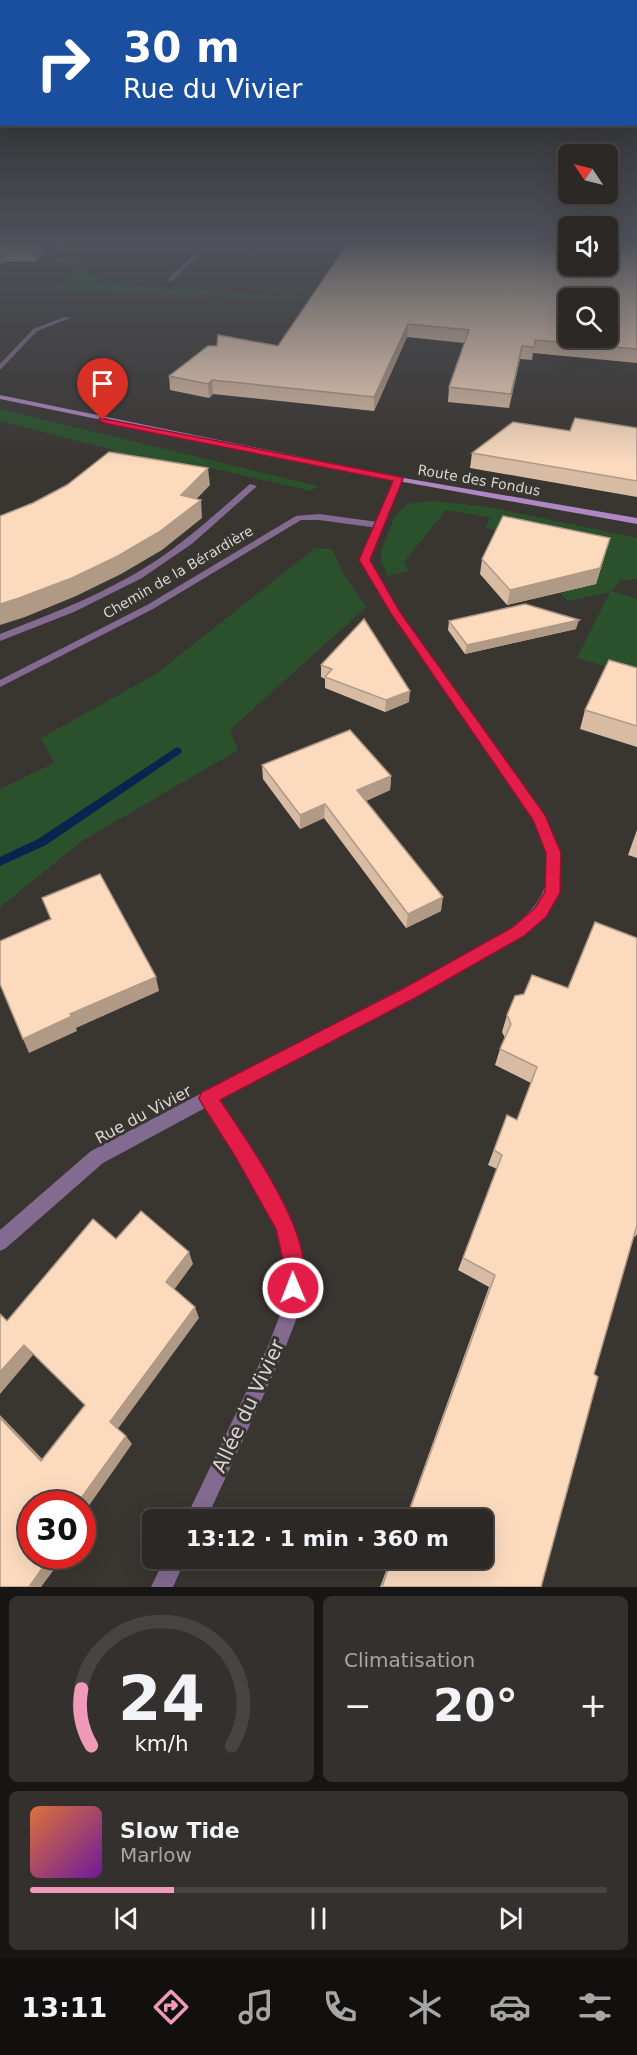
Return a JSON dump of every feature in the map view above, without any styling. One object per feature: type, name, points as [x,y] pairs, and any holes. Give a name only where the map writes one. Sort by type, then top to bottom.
[{"type":"street","points":[[0,368],[35,330],[67,318]]},
{"type":"street","name":"Route des Fondus","points":[[0,398],[398,479],[637,523]]},
{"type":"street","name":"Rue du Vivier","points":[[0,1242],[97,1157],[492,948],[519,932],[540,913],[552,893],[554,853],[540,819],[395,612],[364,560],[398,479]]},
{"type":"street","points":[[0,638],[77,606],[130,579],[180,548],[253,486]]},
{"type":"street","name":"Chemin de la Bérardière","points":[[0,684],[150,607],[299,519],[319,517],[378,525]]},
{"type":"street","name":"Allée du Vivier","points":[[200,1509],[275,1351],[292,1307],[295,1269],[285,1226],[243,1151],[208,1098]]},
{"type":"street","points":[[162,1587],[171,1569]]},
{"type":"green space","points":[[0,409],[318,486],[311,491],[202,466],[189,482],[112,455],[113,450],[0,421]]},
{"type":"green space","points":[[432,501],[489,507],[637,538],[637,579],[621,580],[611,591],[637,599],[637,675],[577,658],[610,592],[568,601],[560,593],[596,584],[605,553],[485,528],[491,518],[446,510],[404,562],[409,571],[388,576],[381,560],[381,550],[395,516],[407,504]]},
{"type":"green space","points":[[315,548],[332,549],[345,576],[366,607],[230,730],[238,750],[82,841],[0,907],[0,789],[54,763],[41,738],[156,674]]},
{"type":"building","points":[[298,317],[558,317],[558,342],[535,340],[534,347],[522,346],[511,394],[449,387],[469,330],[408,324],[374,397],[212,380],[208,384],[169,376],[208,346],[217,346],[218,335],[278,346]]},
{"type":"building","points":[[618,317],[637,317],[637,349],[618,347]]},
{"type":"building","points":[[575,418],[637,428],[637,481],[472,453],[513,422],[570,431]]},
{"type":"building","points":[[109,452],[208,468],[181,495],[201,500],[159,532],[118,556],[72,578],[0,604],[0,516],[33,503],[67,485]]},
{"type":"building","points":[[503,516],[610,538],[600,568],[510,590],[482,559]]},
{"type":"building","points":[[525,604],[579,620],[467,645],[449,621]]},
{"type":"building","points":[[364,619],[410,691],[386,700],[325,677],[332,669],[321,665]]},
{"type":"building","points":[[609,660],[637,668],[637,726],[585,710]]},
{"type":"building","points":[[350,730],[391,776],[357,790],[443,897],[408,914],[325,804],[300,815],[262,765]]},
{"type":"building","points":[[100,874],[156,977],[70,1014],[72,1016],[23,1039],[0,984],[0,941],[51,919],[42,898]]},
{"type":"building","points":[[595,922],[637,938],[637,1225],[594,1374],[598,1377],[541,1587],[382,1587],[388,1569],[493,1569],[493,1509],[410,1509],[495,1275],[463,1258],[502,1155],[494,1150],[507,1115],[517,1120],[537,1067],[500,1049],[511,1024],[507,1015],[515,996],[524,994],[532,975],[568,988]]},
{"type":"building","points":[[141,1211],[189,1252],[166,1282],[195,1307],[110,1422],[126,1436],[86,1491],[18,1491],[18,1569],[42,1569],[29,1587],[0,1587],[0,1418],[41,1461],[85,1405],[24,1345],[0,1372],[0,1314],[7,1321],[93,1219],[116,1239]]},
{"type":"waterway","points":[[0,862],[42,842],[177,751]]},
{"type":"route","points":[[103,420],[398,479],[364,560],[395,612],[540,819],[554,853],[552,893],[540,913],[519,932],[410,993],[208,1098],[243,1151],[285,1226],[295,1269],[293,1288]]}]
